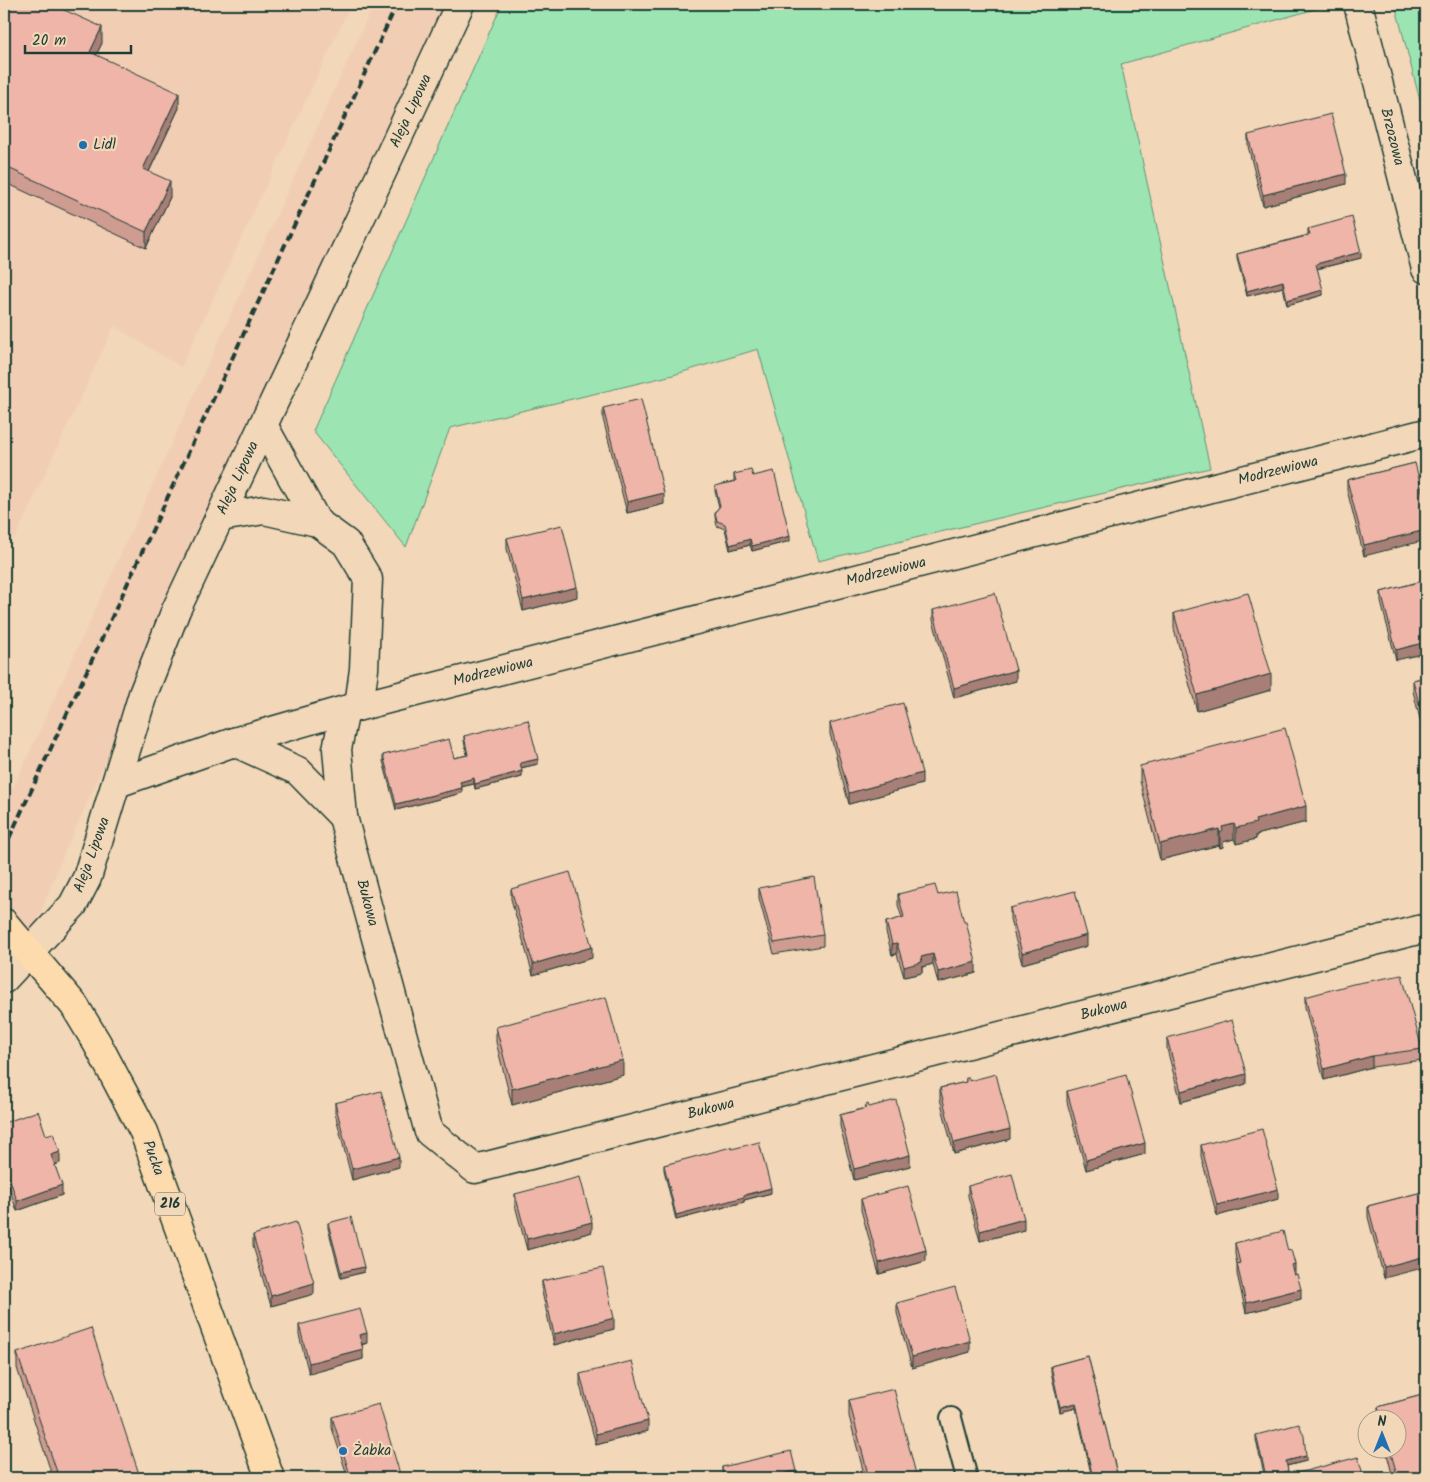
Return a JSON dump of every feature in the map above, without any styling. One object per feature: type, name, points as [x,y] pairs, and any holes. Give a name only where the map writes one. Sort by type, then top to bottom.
[{"type":"main road","name":"Pucka","points":[[4,923],[74,1005],[144,1132],[270,1478]]},
{"type":"street","name":"Aleja Lipowa","points":[[4,979],[73,905],[87,878],[143,694],[176,610],[460,4]]},
{"type":"street","name":"Brzozowa","points":[[1358,4],[1426,269]]},
{"type":"street","points":[[263,425],[317,522]]},
{"type":"street","name":"Modrzewiowa","points":[[116,782],[234,742],[352,708],[1426,433]]},
{"type":"street","points":[[220,517],[264,510],[317,522]]},
{"type":"street","name":"Bukowa","points":[[317,522],[346,543],[368,580],[364,669],[337,749],[343,817],[429,1132],[475,1169],[1426,928]]},
{"type":"street","points":[[234,742],[298,771],[343,817]]},
{"type":"lane","points":[[951,1418],[967,1478]]},
{"type":"shaded area","points":[[4,4],[351,4],[181,367],[114,326],[15,538],[4,532]]},
{"type":"shaded area","points":[[374,4],[450,4],[61,860],[4,1006],[4,808]]},
{"type":"green space","points":[[502,4],[1333,4],[1121,64],[1210,468],[818,561],[758,349],[673,375],[450,428],[406,547],[313,431]]},
{"type":"green space","points":[[1395,4],[1426,4],[1426,120],[1425,120]]},
{"type":"building","name":"Lidl","points":[[4,4],[51,4],[102,27],[90,52],[179,93],[143,169],[170,181],[146,232],[4,166]]},
{"type":"building","points":[[1331,114],[1346,174],[1263,195],[1248,135]]},
{"type":"building","points":[[1352,217],[1361,252],[1316,264],[1323,290],[1287,300],[1283,281],[1247,291],[1237,254],[1310,235],[1308,229]]},
{"type":"building","points":[[641,399],[664,493],[627,502],[603,408]]},
{"type":"building","points":[[1415,463],[1426,506],[1426,530],[1364,545],[1347,480]]},
{"type":"building","points":[[751,470],[753,476],[774,471],[790,536],[752,546],[750,539],[730,545],[725,524],[717,521],[715,512],[720,506],[715,486],[736,481],[734,474]]},
{"type":"building","points":[[562,525],[577,587],[523,600],[507,538]]},
{"type":"building","points":[[1426,580],[1426,642],[1396,650],[1381,592]]},
{"type":"building","points":[[995,593],[1016,670],[954,688],[933,610]]},
{"type":"building","points":[[1248,593],[1271,674],[1197,695],[1174,613]]},
{"type":"building","points":[[1426,677],[1426,732],[1413,680]]},
{"type":"building","points":[[903,703],[922,773],[849,793],[830,723]]},
{"type":"building","points":[[528,720],[538,759],[520,763],[522,771],[475,784],[474,778],[460,782],[462,788],[396,804],[383,755],[449,739],[454,758],[468,755],[464,736]]},
{"type":"building","points":[[1285,728],[1306,806],[1255,820],[1256,823],[1236,828],[1234,824],[1222,827],[1223,831],[1220,833],[1219,829],[1160,844],[1140,766]]},
{"type":"building","points":[[570,872],[592,947],[533,964],[511,889]]},
{"type":"building","points":[[814,877],[823,935],[774,943],[759,888]]},
{"type":"building","points":[[935,885],[938,895],[956,891],[976,962],[938,972],[933,954],[921,957],[922,962],[904,967],[897,943],[892,944],[886,922],[904,917],[898,894]]},
{"type":"building","points":[[1075,891],[1087,935],[1022,953],[1010,908]]},
{"type":"building","points":[[1402,975],[1422,1049],[1372,1056],[1324,1069],[1305,997],[1353,984]]},
{"type":"building","points":[[606,997],[623,1060],[512,1089],[496,1027]]},
{"type":"building","points":[[1232,1020],[1246,1074],[1181,1091],[1167,1038]]},
{"type":"building","points":[[996,1074],[1010,1129],[954,1143],[940,1088],[966,1082],[966,1078],[969,1078],[969,1081]]},
{"type":"building","points":[[1126,1075],[1145,1143],[1086,1160],[1067,1091]]},
{"type":"building","points":[[381,1091],[399,1157],[352,1169],[335,1103]]},
{"type":"building","points":[[896,1100],[910,1155],[854,1169],[840,1115],[866,1108],[868,1104],[869,1107]]},
{"type":"building","points":[[38,1111],[46,1135],[53,1133],[60,1152],[51,1155],[62,1185],[17,1201],[4,1162],[4,1123]]},
{"type":"building","points":[[1262,1129],[1278,1189],[1217,1205],[1201,1145]]},
{"type":"building","points":[[759,1142],[771,1188],[676,1215],[664,1165],[731,1147],[732,1149]]},
{"type":"building","points":[[1012,1174],[1024,1219],[980,1231],[968,1186]]},
{"type":"building","points":[[580,1177],[592,1222],[527,1239],[515,1194]]},
{"type":"building","points":[[908,1186],[926,1250],[879,1263],[861,1199]]},
{"type":"building","points":[[1426,1191],[1426,1256],[1384,1267],[1368,1206]]},
{"type":"building","points":[[351,1217],[364,1267],[341,1272],[328,1223]]},
{"type":"building","points":[[296,1222],[314,1283],[271,1296],[253,1235]]},
{"type":"building","points":[[1283,1231],[1288,1251],[1291,1250],[1295,1264],[1291,1265],[1294,1275],[1297,1274],[1301,1289],[1246,1303],[1237,1264],[1240,1263],[1235,1243]]},
{"type":"building","points":[[603,1268],[614,1318],[554,1334],[542,1281]]},
{"type":"building","points":[[955,1287],[970,1341],[912,1357],[897,1303]]},
{"type":"building","points":[[360,1309],[367,1333],[359,1335],[363,1349],[309,1363],[299,1325]]},
{"type":"building","points":[[91,1328],[139,1474],[124,1478],[59,1478],[17,1353]]},
{"type":"building","points":[[1088,1356],[1118,1478],[1093,1478],[1076,1403],[1060,1407],[1051,1366]]},
{"type":"building","points":[[632,1361],[648,1421],[596,1434],[580,1374]]},
{"type":"building","points":[[894,1389],[917,1478],[869,1478],[849,1400]]},
{"type":"building","points":[[1426,1394],[1426,1478],[1398,1478],[1393,1460],[1408,1460],[1408,1410],[1379,1410],[1378,1407]]},
{"type":"building","points":[[379,1404],[400,1474],[385,1478],[351,1478],[332,1417]]},
{"type":"building","points":[[1299,1424],[1304,1436],[1306,1456],[1286,1461],[1288,1471],[1266,1476],[1256,1435]]},
{"type":"building","points":[[791,1451],[796,1471],[785,1473],[786,1478],[724,1478],[722,1467]]},
{"type":"building","points":[[1358,1457],[1364,1478],[1299,1478],[1298,1473]]},
{"type":"building","points":[[1075,1474],[1076,1478],[1060,1478]]},
{"type":"railway","points":[[4,849],[397,4]]},
{"type":"place","name":"Lidl","points":[[83,145]]},
{"type":"place","name":"Żabka","points":[[343,1451]]}]
